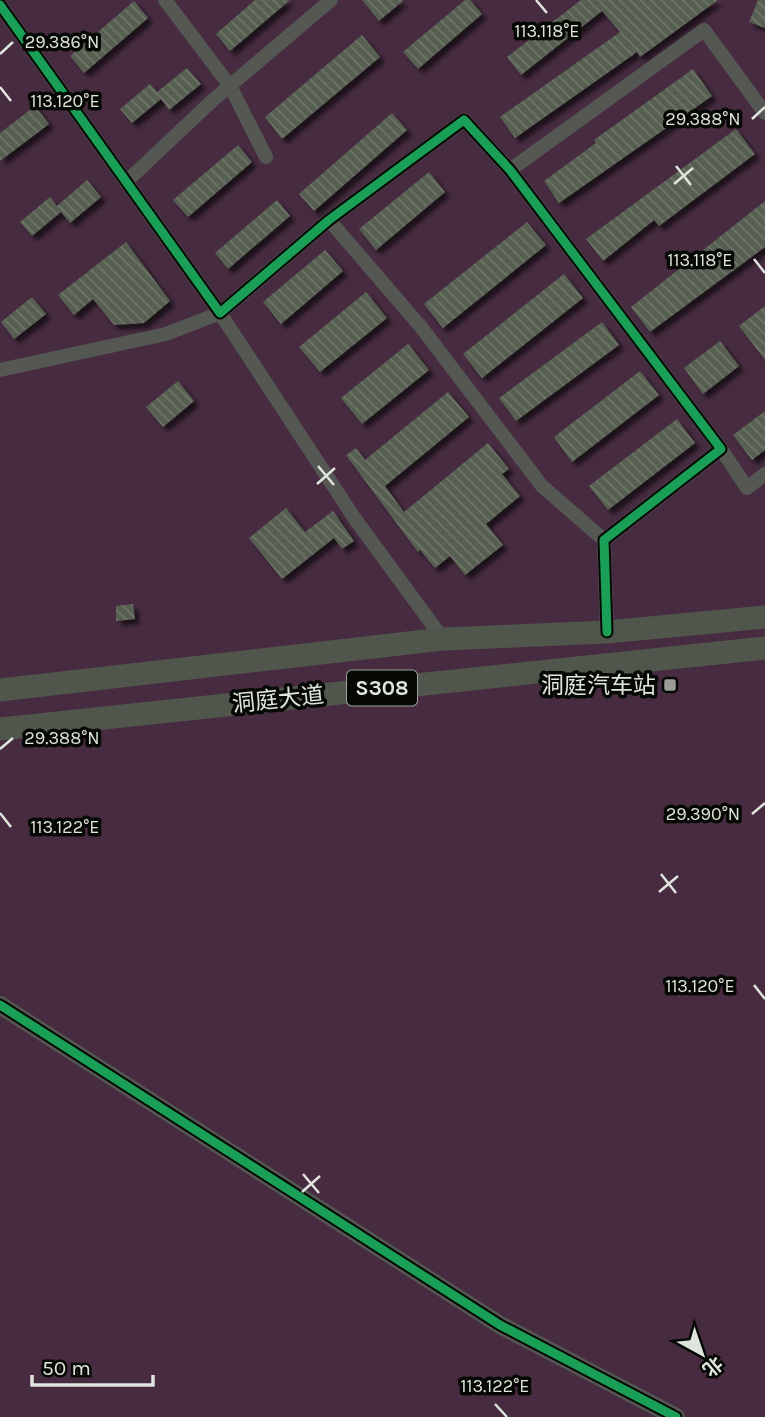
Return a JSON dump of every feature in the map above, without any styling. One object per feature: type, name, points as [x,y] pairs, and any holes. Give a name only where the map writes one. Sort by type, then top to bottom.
[{"type":"main road","name":"洞庭大道","points":[[0,690],[443,639],[607,632],[765,617]]},
{"type":"main road","name":"洞庭大道","points":[[0,729],[765,648]]},
{"type":"street","points":[[165,0],[230,86],[266,157]]},
{"type":"street","points":[[125,182],[230,86],[331,0]]},
{"type":"street","points":[[0,5],[219,313],[355,519],[443,639]]},
{"type":"street","points":[[510,170],[704,30],[765,113]]},
{"type":"street","points":[[0,370],[166,334],[219,313],[329,220],[464,120],[510,170],[721,449],[747,488],[765,474]]},
{"type":"street","points":[[329,220],[421,327],[542,486],[604,540],[607,632]]},
{"type":"street","points":[[604,540],[721,449]]},
{"type":"street","points":[[0,1005],[500,1325],[676,1417]]},
{"type":"shaded area","points":[[0,0],[765,0],[765,1417],[0,1417]]},
{"type":"building","points":[[255,0],[290,0],[230,51],[216,34]]},
{"type":"building","points":[[362,0],[404,0],[379,21]]},
{"type":"building","points":[[465,0],[470,0],[482,14],[418,69],[403,52]]},
{"type":"building","points":[[581,0],[718,0],[640,57],[637,52],[515,138],[500,117],[620,32],[602,11],[521,75],[507,57]]},
{"type":"building","points":[[758,0],[765,0],[765,28],[749,22]]},
{"type":"building","points":[[134,1],[148,18],[84,73],[70,56]]},
{"type":"building","points":[[362,35],[380,57],[282,139],[265,117]]},
{"type":"building","points":[[187,68],[201,84],[169,110],[161,99],[132,123],[120,109],[150,84],[157,92]]},
{"type":"building","points":[[693,69],[712,96],[559,203],[544,181],[596,143],[594,140]]},
{"type":"building","points":[[35,106],[49,124],[0,161],[0,133]]},
{"type":"building","points":[[392,113],[407,130],[314,211],[299,194]]},
{"type":"building","points":[[736,129],[755,154],[659,226],[654,220],[603,261],[586,239]]},
{"type":"building","points":[[238,145],[252,162],[188,217],[173,200]]},
{"type":"building","points":[[429,172],[445,192],[376,250],[359,229]]},
{"type":"building","points":[[87,180],[101,197],[70,223],[61,212],[32,236],[20,222],[50,197],[57,206]]},
{"type":"building","points":[[277,200],[290,216],[228,269],[215,253]]},
{"type":"building","points":[[765,201],[765,247],[650,332],[631,307]]},
{"type":"building","points":[[527,222],[546,245],[443,328],[424,304]]},
{"type":"building","points":[[126,242],[170,301],[144,323],[114,325],[93,299],[74,315],[58,295]]},
{"type":"building","points":[[325,250],[343,271],[281,324],[263,302]]},
{"type":"building","points":[[564,274],[583,298],[482,378],[463,354]]},
{"type":"building","points":[[366,292],[387,318],[320,372],[299,347]]},
{"type":"building","points":[[32,297],[46,314],[14,339],[1,322]]},
{"type":"building","points":[[765,306],[765,360],[739,326]]},
{"type":"building","points":[[602,322],[619,345],[516,421],[499,398]]},
{"type":"building","points":[[720,341],[739,366],[703,394],[684,368]]},
{"type":"building","points":[[408,344],[429,370],[362,424],[341,398]]},
{"type":"building","points":[[640,371],[659,395],[572,462],[554,437]]},
{"type":"building","points":[[178,381],[194,401],[163,427],[146,407]]},
{"type":"building","points":[[448,392],[469,417],[385,486],[404,512],[488,443],[509,469],[502,474],[520,496],[486,524],[503,545],[465,575],[450,556],[435,568],[420,550],[418,552],[346,455],[356,448],[365,460]]},
{"type":"building","points":[[765,411],[765,450],[752,460],[733,435]]},
{"type":"building","points":[[677,419],[695,443],[608,510],[589,486]]},
{"type":"building","points":[[286,508],[305,532],[333,511],[354,541],[342,549],[334,538],[282,579],[249,538]]},
{"type":"building","points":[[133,604],[135,619],[116,621],[116,606]]},
{"type":"cycle path","points":[[0,5],[220,313],[329,220],[464,120],[510,170],[721,449],[604,540],[607,632]]},
{"type":"cycle path","points":[[0,1005],[500,1325],[676,1417]]},
{"type":"place","name":"洞庭汽车站","points":[[670,685]]}]
